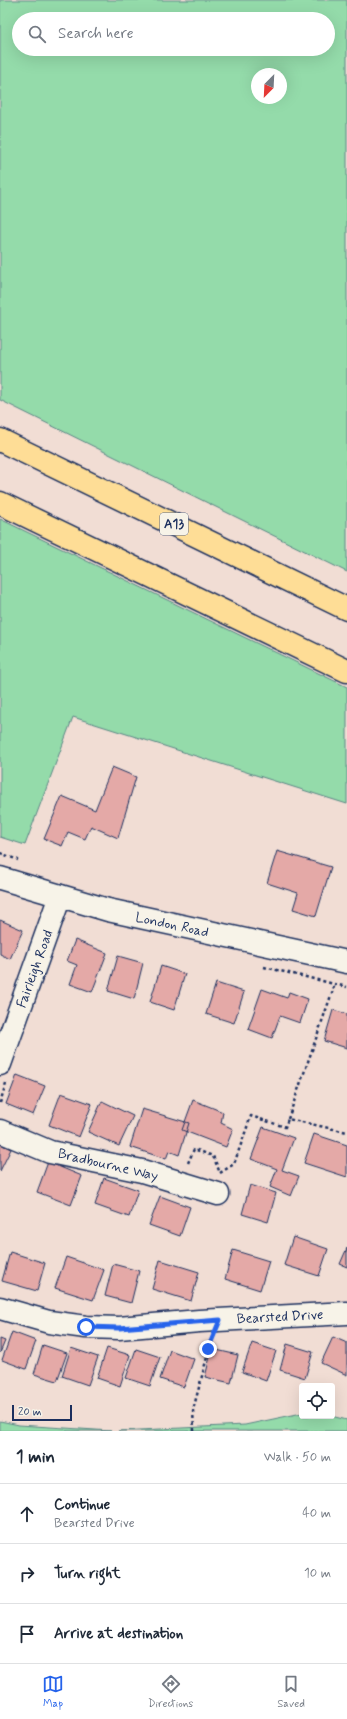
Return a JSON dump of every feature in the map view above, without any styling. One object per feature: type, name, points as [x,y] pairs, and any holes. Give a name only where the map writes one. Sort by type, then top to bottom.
[{"type":"highway","name":"A13","points":[[0,440],[347,609]]},
{"type":"highway","points":[[0,502],[347,671]]},
{"type":"street","name":"London Road","points":[[0,878],[108,910],[347,962]]},
{"type":"street","name":"Fairleigh Road","points":[[0,1064],[60,896]]},
{"type":"street","name":"Bradbourne Way","points":[[0,1131],[50,1152],[142,1171],[218,1194]]},
{"type":"street","name":"Bearsted Drive","points":[[0,1308],[50,1322],[86,1327],[119,1328],[220,1320],[347,1313]]},
{"type":"path","points":[[0,853],[21,860]]},
{"type":"path","points":[[220,1173],[234,1164],[251,1116],[285,1127],[335,984]]},
{"type":"path","points":[[288,1119],[347,1132]]},
{"type":"path","points":[[194,1431],[193,1410],[196,1394],[208,1349],[220,1320]]},
{"type":"green space","points":[[0,0],[347,0],[347,572],[0,400]]},
{"type":"green space","points":[[0,519],[347,687],[347,804],[73,717],[25,845],[0,837]]},
{"type":"green space","points":[[299,1414],[299,1419],[335,1419],[335,1417],[347,1420],[347,1431],[118,1431],[245,1425]]},
{"type":"green space","points":[[0,1421],[19,1425],[111,1431],[0,1431]]},
{"type":"building","points":[[112,767],[136,777],[118,838],[91,826],[85,839],[68,832],[62,846],[44,839],[62,796],[95,810]]},
{"type":"building","points":[[277,851],[331,867],[316,916],[293,909],[298,893],[267,883]]},
{"type":"building","points":[[0,920],[23,930],[10,959],[0,954]]},
{"type":"building","points":[[75,940],[107,953],[92,992],[70,984],[77,965],[67,961]]},
{"type":"building","points":[[118,956],[143,963],[134,999],[108,991]]},
{"type":"building","points":[[161,966],[185,974],[174,1010],[150,1002]]},
{"type":"building","points":[[216,983],[244,992],[234,1023],[206,1014]]},
{"type":"building","points":[[262,989],[287,998],[289,992],[308,999],[300,1023],[280,1016],[272,1038],[248,1029]]},
{"type":"building","points":[[333,1010],[347,1014],[347,1048],[324,1041]]},
{"type":"building","points":[[17,1075],[45,1086],[33,1115],[6,1104]]},
{"type":"building","points":[[61,1093],[92,1104],[79,1137],[49,1125]]},
{"type":"building","points":[[193,1100],[223,1112],[221,1123],[233,1129],[226,1147],[182,1130]]},
{"type":"building","points":[[102,1101],[133,1116],[119,1146],[88,1132]]},
{"type":"building","points":[[142,1109],[189,1123],[179,1155],[169,1151],[166,1159],[130,1147]]},
{"type":"building","points":[[263,1127],[294,1138],[282,1170],[299,1176],[291,1196],[270,1187],[277,1169],[251,1159]]},
{"type":"building","points":[[314,1134],[347,1145],[347,1177],[304,1163]]},
{"type":"building","points":[[0,1144],[11,1149],[0,1171]]},
{"type":"building","points":[[48,1162],[82,1176],[71,1205],[37,1192]]},
{"type":"building","points":[[104,1178],[138,1190],[129,1217],[95,1205]]},
{"type":"building","points":[[250,1185],[276,1193],[268,1222],[242,1214]]},
{"type":"building","points":[[160,1196],[190,1207],[180,1236],[149,1225]]},
{"type":"building","points":[[293,1237],[328,1249],[319,1276],[284,1265]]},
{"type":"building","points":[[347,1248],[347,1267],[340,1264]]},
{"type":"building","points":[[233,1250],[269,1261],[260,1290],[225,1279]]},
{"type":"building","points":[[10,1252],[45,1263],[37,1291],[2,1281]]},
{"type":"building","points":[[66,1257],[104,1270],[93,1300],[55,1288]]},
{"type":"building","points":[[160,1260],[199,1272],[191,1301],[152,1289]]},
{"type":"building","points":[[113,1264],[139,1271],[131,1303],[105,1296]]},
{"type":"building","points":[[12,1332],[36,1341],[26,1369],[2,1360]]},
{"type":"building","points":[[333,1337],[347,1343],[347,1375],[321,1363]]},
{"type":"building","points":[[0,1339],[5,1341],[0,1353]]},
{"type":"building","points":[[252,1343],[276,1351],[266,1381],[242,1372]]},
{"type":"building","points":[[287,1344],[313,1352],[305,1378],[280,1370]]},
{"type":"building","points":[[43,1345],[67,1353],[57,1381],[34,1374]]},
{"type":"building","points":[[71,1348],[98,1357],[88,1385],[62,1376]]},
{"type":"building","points":[[107,1348],[130,1355],[120,1386],[97,1378]]},
{"type":"building","points":[[136,1349],[160,1357],[150,1386],[126,1378]]},
{"type":"building","points":[[212,1349],[238,1355],[231,1383],[205,1377]]},
{"type":"building","points":[[170,1350],[194,1359],[184,1387],[160,1379]]},
{"type":"route","points":[[86,1327],[119,1328],[220,1320],[208,1349]]}]
